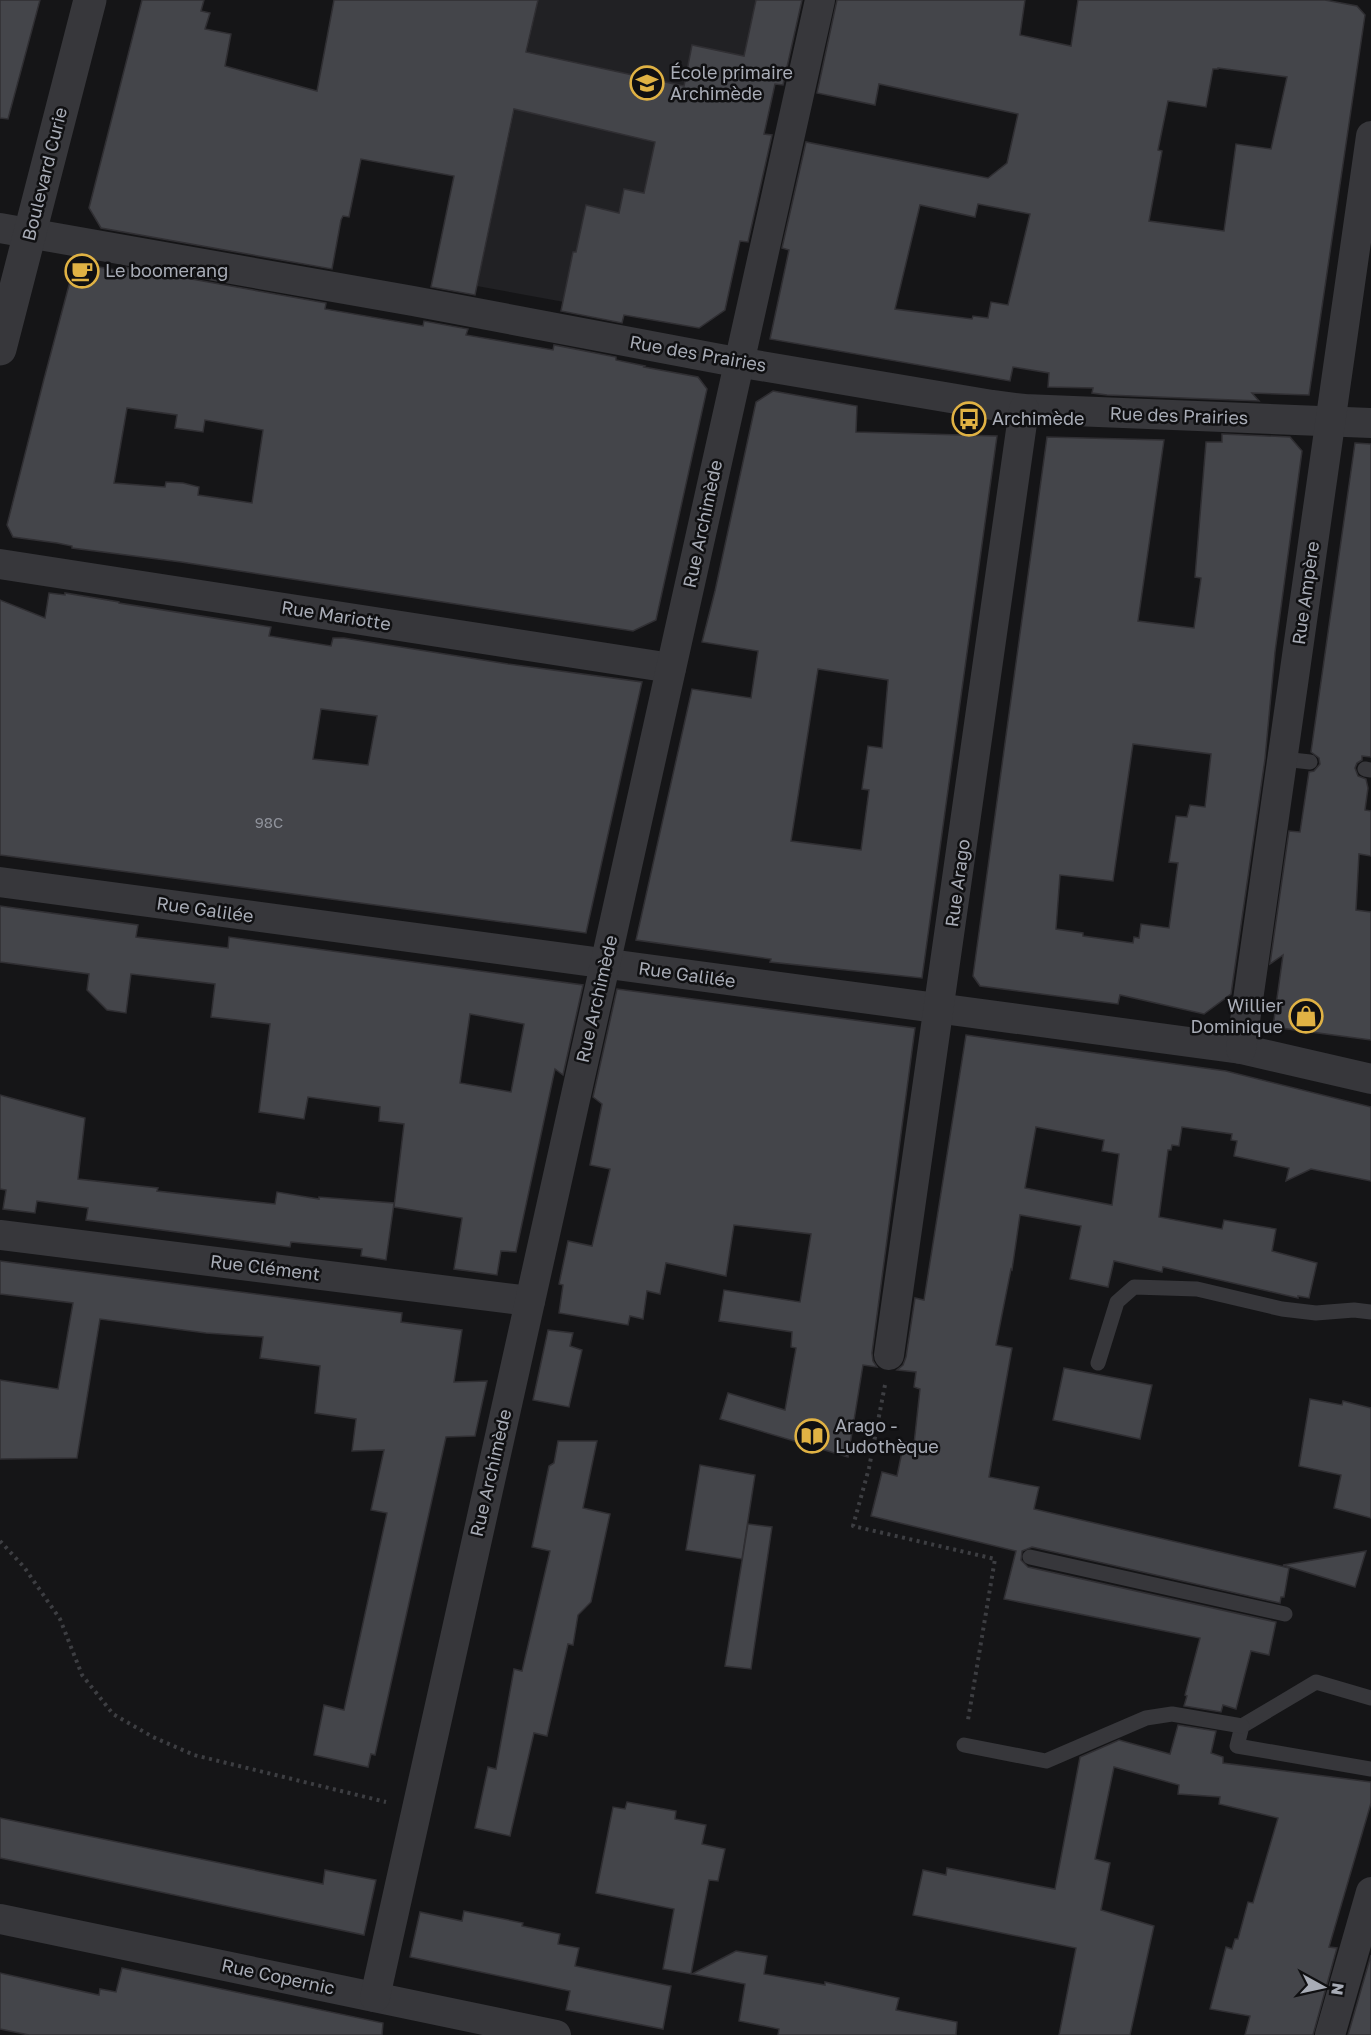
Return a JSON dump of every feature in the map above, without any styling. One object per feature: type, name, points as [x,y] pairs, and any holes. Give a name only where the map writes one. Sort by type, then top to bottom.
[{"type":"street","name":"Boulevard Curie","points":[[0,349],[15,231],[90,0]]},
{"type":"street","name":"Rue Archimède","points":[[375,1997],[820,0]]},
{"type":"street","name":"Rue Ampère","points":[[1241,1049],[1296,760],[1330,422],[1371,136]]},
{"type":"street","name":"Rue des Prairies","points":[[15,231],[413,301],[739,362],[1024,409],[1371,423]]},
{"type":"street","name":"Rue Arago","points":[[890,1356],[1024,409]]},
{"type":"street","name":"Rue Mariotte","points":[[0,564],[671,668]]},
{"type":"street","name":"Rue Galilée","points":[[0,882],[1241,1049],[1371,1079]]},
{"type":"street","name":"Rue Clément","points":[[0,1235],[530,1301]]},
{"type":"street","points":[[1330,2035],[1371,1892]]},
{"type":"street","name":"Rue Copernic","points":[[0,1919],[556,2035]]},
{"type":"lane","points":[[1098,1363],[1118,1302],[1134,1287],[1197,1288],[1282,1309],[1316,1313],[1354,1310],[1371,1312]]},
{"type":"lane","points":[[1030,1557],[1285,1614]]},
{"type":"lane","points":[[964,1745],[1046,1761],[1146,1718],[1172,1714],[1242,1726],[1316,1682],[1371,1698]]},
{"type":"lane","points":[[1242,1726],[1237,1746],[1371,1769]]},
{"type":"path","points":[[890,1356],[869,1468],[853,1526],[995,1559],[964,1745]]},
{"type":"path","points":[[0,1541],[24,1566],[60,1619],[82,1675],[113,1714],[153,1737],[194,1755],[416,1809]]},
{"type":"shaded area","name":"École primaire Archimède","points":[[538,0],[794,0],[725,310],[701,327],[477,286]]},
{"type":"building","points":[[0,0],[40,0],[8,119],[0,118]]},
{"type":"building","points":[[142,0],[204,0],[201,11],[210,13],[205,29],[231,34],[225,66],[317,91],[334,0],[538,0],[526,52],[684,86],[692,45],[744,56],[756,0],[802,0],[783,85],[775,84],[764,134],[772,135],[748,242],[740,241],[725,310],[699,328],[624,315],[622,323],[561,311],[573,252],[576,252],[586,205],[619,213],[624,189],[644,193],[655,142],[514,109],[475,295],[431,287],[454,176],[361,159],[349,217],[343,216],[341,220],[332,269],[101,228],[89,208]]},
{"type":"building","points":[[837,0],[1025,0],[1020,35],[1071,46],[1078,0],[1325,0],[1357,6],[1365,15],[1309,395],[1252,393],[1259,401],[1107,395],[1092,393],[1093,388],[1048,387],[1049,373],[1013,367],[1010,381],[770,339],[789,250],[782,248],[806,142],[988,178],[1007,163],[1018,114],[879,84],[875,105],[817,93]],"holes":[[[1213,69],[1287,77],[1271,149],[1236,144],[1224,231],[1149,221],[1162,151],[1158,150],[1168,101],[1206,107]],[[978,204],[1030,214],[1008,305],[991,302],[988,318],[973,316],[972,319],[895,309],[920,205],[975,217]]]},
{"type":"building","points":[[83,264],[126,272],[124,267],[326,303],[325,309],[423,326],[424,321],[468,329],[466,335],[553,350],[554,345],[616,357],[616,360],[644,367],[698,377],[707,389],[656,620],[633,631],[181,562],[72,548],[72,546],[57,543],[13,537],[7,525],[73,270]],"holes":[[[127,408],[177,415],[175,428],[203,432],[205,420],[263,430],[252,503],[198,495],[199,487],[183,483],[166,482],[165,487],[114,483]]]},
{"type":"building","points":[[773,391],[857,406],[856,432],[997,436],[922,978],[770,962],[771,959],[636,940],[692,689],[751,698],[758,651],[702,642],[756,402]],"holes":[[[818,669],[888,680],[882,748],[868,746],[862,789],[869,790],[861,850],[791,841]]]},
{"type":"building","points":[[1222,434],[1290,437],[1302,451],[1275,652],[1265,759],[1231,994],[1204,1014],[1120,995],[1118,1004],[980,986],[973,976],[1047,437],[1164,440],[1138,621],[1194,628],[1201,578],[1195,577],[1206,442],[1222,442]],"holes":[[[1133,744],[1211,754],[1205,807],[1190,805],[1187,817],[1176,816],[1169,862],[1178,863],[1169,928],[1141,924],[1139,938],[1134,937],[1133,943],[1083,936],[1083,933],[1056,929],[1060,875],[1113,881]]]},
{"type":"building","points":[[1355,443],[1371,444],[1371,757],[1362,756],[1362,760],[1355,768],[1358,776],[1366,779],[1368,788],[1365,810],[1371,811],[1371,856],[1359,854],[1356,910],[1371,912],[1371,1040],[1273,1027],[1283,955],[1270,964],[1289,831],[1300,832],[1309,772],[1314,771],[1320,764],[1319,758],[1311,752]]},
{"type":"building","points":[[49,593],[65,595],[65,593],[271,627],[269,636],[331,646],[333,638],[344,638],[642,682],[586,933],[0,855],[0,600],[45,618]],"holes":[[[321,709],[377,716],[368,765],[313,759]]]},
{"type":"building","points":[[0,906],[138,925],[136,937],[228,948],[229,937],[583,985],[563,1075],[555,1069],[516,1252],[501,1251],[497,1275],[454,1269],[462,1218],[394,1207],[404,1124],[379,1121],[380,1107],[308,1097],[304,1119],[259,1112],[270,1024],[211,1017],[215,984],[131,974],[126,1013],[107,1010],[87,990],[89,974],[0,962]],"holes":[[[470,1014],[524,1024],[511,1092],[460,1083]]]},
{"type":"building","points":[[617,989],[915,1028],[872,1353],[877,1367],[863,1365],[848,1457],[720,1419],[728,1393],[785,1410],[796,1348],[791,1347],[792,1332],[719,1321],[724,1290],[800,1302],[811,1234],[734,1225],[726,1276],[666,1263],[660,1294],[647,1291],[643,1319],[630,1316],[628,1325],[559,1313],[563,1285],[559,1284],[568,1241],[592,1246],[610,1169],[590,1165],[602,1104],[593,1097]]},
{"type":"building","points":[[966,1035],[1226,1071],[1371,1107],[1371,1181],[1311,1169],[1286,1181],[1289,1168],[1234,1156],[1237,1141],[1231,1140],[1232,1134],[1182,1127],[1179,1146],[1172,1145],[1171,1150],[1168,1150],[1159,1217],[1222,1229],[1224,1220],[1276,1229],[1272,1251],[1317,1263],[1309,1298],[1298,1296],[1298,1298],[1163,1267],[1162,1272],[1114,1261],[1108,1287],[1070,1279],[1081,1226],[1020,1215],[1012,1270],[996,1345],[1012,1348],[989,1477],[1039,1487],[1034,1509],[1289,1568],[1284,1597],[1281,1597],[1280,1603],[1032,1547],[1022,1551],[1021,1560],[1028,1567],[1276,1622],[1269,1655],[1251,1651],[1236,1709],[1223,1705],[1221,1712],[1184,1706],[1200,1638],[1004,1599],[1016,1551],[871,1516],[882,1472],[897,1476],[904,1442],[914,1444],[920,1389],[914,1387],[916,1372],[897,1370],[903,1365],[906,1357],[915,1298],[924,1300]],"holes":[[[1036,1127],[1104,1140],[1102,1151],[1119,1154],[1112,1205],[1025,1188]]]},
{"type":"building","points":[[0,1095],[85,1118],[78,1179],[158,1188],[157,1191],[275,1204],[277,1192],[319,1199],[319,1197],[394,1203],[386,1260],[361,1256],[362,1249],[291,1242],[290,1247],[86,1220],[88,1208],[37,1201],[35,1213],[3,1209],[6,1190],[0,1189]]},
{"type":"building","points":[[0,1261],[402,1313],[401,1322],[462,1330],[454,1382],[487,1381],[475,1436],[446,1437],[375,1755],[371,1754],[368,1767],[314,1755],[324,1705],[344,1710],[387,1513],[371,1510],[384,1450],[352,1451],[356,1419],[315,1413],[320,1366],[260,1358],[263,1337],[206,1333],[100,1319],[77,1458],[0,1459],[0,1380],[58,1389],[73,1303],[0,1294]]},
{"type":"building","points":[[548,1330],[573,1333],[570,1346],[582,1350],[569,1407],[533,1400]]},
{"type":"building","points":[[1064,1368],[1152,1385],[1140,1439],[1053,1420]]},
{"type":"building","points":[[1310,1399],[1342,1405],[1343,1401],[1371,1408],[1371,1518],[1334,1508],[1341,1475],[1299,1466]]},
{"type":"building","points":[[558,1441],[597,1441],[583,1508],[610,1514],[591,1602],[578,1615],[573,1645],[568,1644],[547,1736],[534,1733],[510,1836],[475,1828],[488,1767],[496,1769],[514,1669],[522,1671],[550,1551],[532,1547],[549,1466],[554,1463]]},
{"type":"building","points":[[700,1465],[755,1475],[742,1559],[686,1550]]},
{"type":"building","points":[[748,1524],[772,1527],[751,1669],[725,1666]]},
{"type":"building","points":[[1366,1551],[1355,1587],[1283,1565]]},
{"type":"building","points":[[1178,1725],[1216,1731],[1211,1753],[1223,1757],[1223,1763],[1371,1782],[1371,1803],[1329,1947],[1337,1948],[1313,2035],[1245,2035],[1250,2016],[1210,2009],[1226,1947],[1232,1949],[1235,1939],[1238,1939],[1248,1902],[1253,1903],[1278,1818],[1219,1804],[1220,1797],[1178,1794],[1179,1785],[1114,1767],[1095,1859],[1110,1863],[1101,1910],[1154,1926],[1130,2035],[1059,2035],[1076,1948],[913,1915],[923,1870],[946,1875],[947,1868],[1055,1889],[1080,1757],[1119,1740],[1170,1754]]},
{"type":"building","points":[[627,1802],[676,1811],[675,1819],[706,1825],[702,1844],[725,1849],[718,1881],[709,1880],[691,1974],[663,1969],[674,1909],[596,1893],[613,1807],[625,1809]]},
{"type":"building","points":[[0,1818],[323,1884],[325,1870],[376,1880],[364,1935],[0,1858]]},
{"type":"building","points":[[464,1911],[523,1923],[522,1926],[560,1934],[558,1944],[579,1948],[575,1966],[671,1986],[663,2029],[566,2010],[570,1991],[410,1957],[420,1912],[462,1921]]},
{"type":"building","points":[[736,1951],[767,1956],[764,1974],[825,1985],[825,1982],[899,1998],[896,2010],[957,2022],[956,2035],[778,2035],[779,2029],[739,2021],[745,1984],[692,1974]]},
{"type":"building","points":[[1371,1955],[1371,2035],[1348,2035]]},
{"type":"building","points":[[122,1968],[383,2023],[382,2035],[29,2035],[0,2029],[0,1973],[99,1995],[100,1989],[116,1992]]},
{"type":"place","name":"École primaire Archimède","points":[[647,83]]},
{"type":"place","name":"Le boomerang","points":[[82,271]]},
{"type":"place","name":"Archimède","points":[[969,419]]},
{"type":"place","name":"Willier Dominique","points":[[1306,1016]]},
{"type":"place","name":"Arago - Ludothèque","points":[[812,1436]]}]
